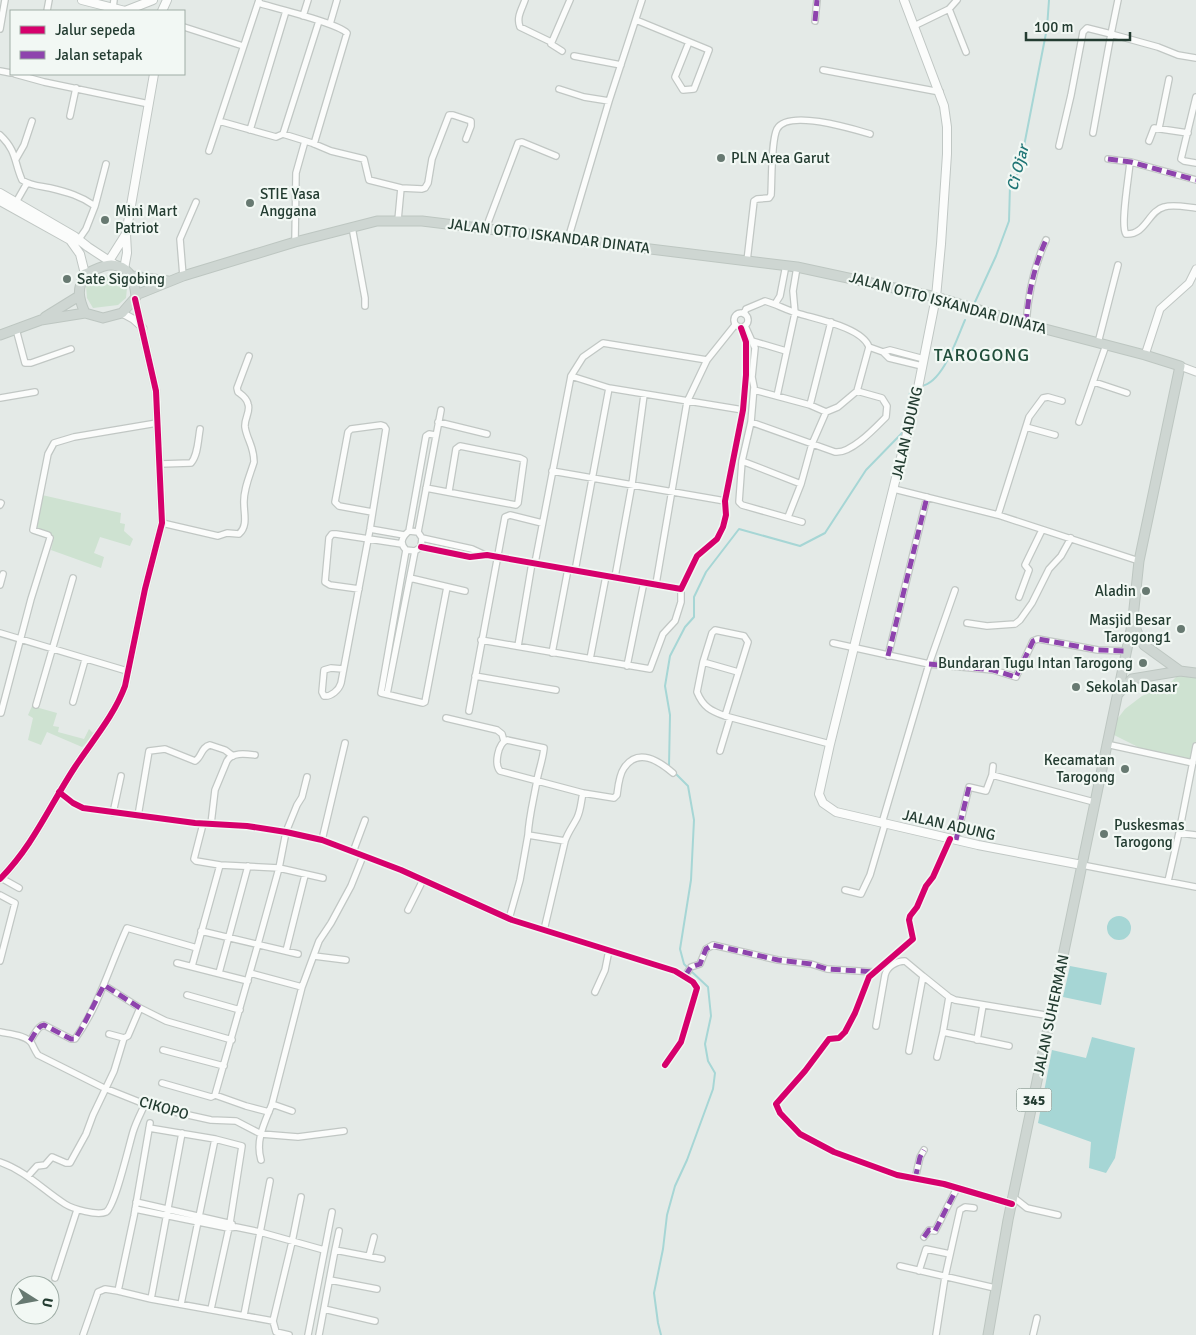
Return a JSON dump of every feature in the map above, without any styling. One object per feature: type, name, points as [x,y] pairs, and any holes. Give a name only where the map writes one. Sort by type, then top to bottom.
[{"type":"main road","points":[[82,0],[113,4]]},
{"type":"main road","points":[[127,10],[153,0]]},
{"type":"main road","name":"JALAN ADUNG","points":[[904,0],[940,92],[947,127],[947,154],[936,297],[918,393],[819,794],[823,803],[836,812],[953,839],[1082,865]]},
{"type":"main road","points":[[121,268],[127,253],[126,234],[154,75]]},
{"type":"main road","points":[[0,193],[15,205]]},
{"type":"main road","points":[[0,200],[15,205],[74,236],[86,274]]},
{"type":"main road","name":"JALAN OTTO ISKANDAR DINATA","points":[[135,297],[168,281],[295,242],[377,221],[422,221],[797,266],[936,297],[1180,366]]},
{"type":"main road","points":[[85,313],[79,296],[80,284],[86,274],[108,263],[126,234]]},
{"type":"main road","points":[[77,242],[88,247],[108,263],[121,268],[132,276],[168,281]]},
{"type":"main road","points":[[80,254],[88,247]]},
{"type":"main road","points":[[0,335],[41,320],[85,313],[103,318],[122,313],[135,297],[132,276]]},
{"type":"main road","points":[[41,320],[79,296]]},
{"type":"main road","points":[[1180,366],[1139,561],[1133,618],[1137,632],[1144,645],[1180,671]]},
{"type":"main road","name":"345","points":[[1117,696],[1133,618]]},
{"type":"main road","points":[[1126,651],[1144,645]]},
{"type":"main road","points":[[1164,674],[1166,661]]},
{"type":"main road","points":[[1123,668],[1132,679],[1180,671],[1196,673]]},
{"type":"main road","name":"345","points":[[1117,696],[1132,679]]},
{"type":"main road","name":"JALAN SUHERMAN","points":[[988,1335],[995,1288],[1117,696]]},
{"type":"street","points":[[0,29],[5,0]]},
{"type":"street","points":[[303,16],[308,0]]},
{"type":"street","points":[[330,24],[337,0]]},
{"type":"street","points":[[525,0],[519,15],[518,22],[520,27],[551,42],[552,45],[562,51]]},
{"type":"street","points":[[551,42],[570,0]]},
{"type":"street","points":[[568,238],[609,101],[642,0]]},
{"type":"street","points":[[815,21],[818,0]]},
{"type":"street","points":[[914,26],[949,9],[956,0]]},
{"type":"street","points":[[1093,133],[1118,0]]},
{"type":"street","points":[[209,151],[258,1],[330,24],[345,30],[348,36],[314,144]]},
{"type":"street","points":[[949,9],[966,52]]},
{"type":"street","points":[[250,130],[286,11]]},
{"type":"street","points":[[636,20],[709,50],[694,89],[688,91],[683,90],[675,80],[675,76],[689,42]]},
{"type":"street","points":[[283,134],[319,21]]},
{"type":"street","points":[[185,27],[243,46]]},
{"type":"street","points":[[1059,146],[1084,30],[1087,28],[1158,47],[1178,55],[1196,58]]},
{"type":"street","points":[[574,56],[621,65]]},
{"type":"street","points":[[823,70],[940,92]]},
{"type":"street","points":[[19,75],[149,104]]},
{"type":"street","points":[[1159,128],[1169,78]]},
{"type":"street","points":[[70,116],[76,88]]},
{"type":"street","points":[[559,89],[584,97],[609,101]]},
{"type":"street","points":[[1196,97],[1181,159],[1196,163]]},
{"type":"street","points":[[219,121],[276,137],[283,134],[331,151],[364,159],[369,180],[401,188],[425,188],[428,183],[432,158],[449,115],[452,114],[471,122],[466,139]]},
{"type":"street","points":[[16,159],[24,145],[32,121]]},
{"type":"street","points":[[748,261],[754,201],[757,198],[769,198],[771,195],[774,139],[777,129],[785,121],[810,121],[870,134]]},
{"type":"street","points":[[1149,141],[1153,130],[1159,128],[1188,133]]},
{"type":"street","points":[[0,135],[7,142],[16,159],[22,180],[27,183],[78,196],[95,206]]},
{"type":"street","points":[[295,242],[296,172],[305,141]]},
{"type":"street","points":[[486,228],[518,143],[522,142],[556,156]]},
{"type":"street","points":[[1108,159],[1130,162],[1196,180]]},
{"type":"street","points":[[1130,162],[1123,220],[1123,230],[1126,234],[1137,232],[1144,227],[1156,211],[1162,207],[1196,208]]},
{"type":"street","points":[[77,242],[86,229],[95,206],[106,164]]},
{"type":"street","points":[[15,205],[27,183]]},
{"type":"street","points":[[398,220],[401,188]]},
{"type":"street","points":[[183,276],[180,239],[196,202]]},
{"type":"street","points":[[352,227],[365,306]]},
{"type":"street","points":[[1026,324],[1030,291],[1046,240]]},
{"type":"street","points":[[775,304],[780,296],[786,265]]},
{"type":"street","points":[[1079,422],[1094,382],[1118,265]]},
{"type":"street","points":[[777,396],[795,313],[794,292],[797,266]]},
{"type":"street","points":[[1145,355],[1160,309],[1189,283],[1196,269]]},
{"type":"street","points":[[20,888],[1,879],[31,842],[59,792],[120,699],[128,672],[145,589],[162,523],[156,390],[135,297]]},
{"type":"street","points":[[744,314],[746,308],[765,301],[795,313],[831,322],[853,332],[867,342],[869,347],[857,391],[838,407],[826,412],[812,444],[801,484],[788,517]]},
{"type":"street","points":[[122,313],[133,319],[143,328]]},
{"type":"street","points":[[744,314],[740,313],[734,320],[741,326],[755,348],[752,369],[754,390],[751,422],[742,461],[739,502],[742,505],[802,522]]},
{"type":"street","points":[[656,584],[687,402],[707,360],[748,320],[744,314]]},
{"type":"street","points":[[810,405],[831,322]]},
{"type":"street","points":[[481,640],[627,666],[650,668],[663,634],[675,621],[681,602],[682,589],[697,556],[717,539],[723,527],[726,515],[725,500],[743,410],[746,342],[741,326]]},
{"type":"street","points":[[14,330],[25,364],[71,349]]},
{"type":"street","points":[[752,341],[786,351]]},
{"type":"street","points":[[518,646],[570,376],[583,357],[603,343],[707,360]]},
{"type":"street","points":[[869,347],[883,352],[889,358],[923,362]]},
{"type":"street","points":[[162,523],[218,536],[227,533],[240,534],[242,532],[245,517],[244,498],[254,456],[252,443],[245,426],[249,406],[237,388],[249,356]]},
{"type":"street","points":[[1180,366],[1196,372]]},
{"type":"street","points":[[570,376],[609,388],[644,395],[743,410]]},
{"type":"street","points":[[1094,382],[1127,394]]},
{"type":"street","points":[[575,570],[609,388]]},
{"type":"street","points":[[754,390],[810,405],[826,412]]},
{"type":"street","points":[[751,422],[835,452],[844,452],[868,435],[886,417],[887,406],[882,398],[857,391]]},
{"type":"street","points":[[0,398],[35,392]]},
{"type":"street","points":[[615,578],[632,484],[644,395]]},
{"type":"street","points":[[998,515],[1029,417],[1043,398],[1048,397],[1062,401]]},
{"type":"street","points":[[421,547],[422,538],[418,532],[441,410]]},
{"type":"street","points":[[438,422],[487,434]]},
{"type":"street","points":[[1,713],[49,536],[33,530],[48,454],[54,443],[74,437],[157,423]]},
{"type":"street","points":[[343,669],[330,668],[324,670],[322,692],[324,696],[329,696],[339,688],[343,669],[370,529],[386,429],[381,425],[348,432],[335,502],[339,506],[372,512]]},
{"type":"street","points":[[1026,427],[1054,435]]},
{"type":"street","points":[[160,464],[193,462],[200,430]]},
{"type":"street","points":[[435,435],[429,434],[426,436],[406,533],[380,693],[425,702],[447,587]]},
{"type":"street","points":[[426,488],[516,505],[518,503],[524,460],[460,446],[456,449],[449,491]]},
{"type":"street","points":[[742,461],[801,484]]},
{"type":"street","points":[[552,471],[725,500]]},
{"type":"street","points":[[894,489],[998,515],[1139,561]]},
{"type":"street","points":[[888,656],[927,497]]},
{"type":"street","points":[[469,711],[505,517],[510,515],[542,523]]},
{"type":"street","points":[[370,529],[406,533],[418,532]]},
{"type":"street","points":[[1019,597],[1029,570],[1025,565],[1042,530]]},
{"type":"street","points":[[359,589],[330,585],[325,582],[332,534],[368,538],[415,551]]},
{"type":"street","points":[[422,538],[472,549],[487,556]]},
{"type":"street","points":[[967,623],[987,626],[1015,624],[1020,620],[1032,603],[1048,569],[1062,556],[1071,538]]},
{"type":"street","points":[[387,694],[415,551],[421,547],[470,557],[497,557],[682,589]]},
{"type":"street","points":[[552,653],[568,569]]},
{"type":"street","points":[[0,585],[3,574]]},
{"type":"street","points":[[590,659],[606,576]]},
{"type":"street","points":[[36,705],[72,578]]},
{"type":"street","points":[[410,578],[465,591]]},
{"type":"street","points":[[627,666],[644,582]]},
{"type":"street","points":[[844,890],[861,894],[870,875],[929,664],[955,590]]},
{"type":"street","points":[[393,622],[401,624]]},
{"type":"street","points":[[720,751],[728,717],[738,672],[748,642],[744,636],[718,630],[713,631],[703,662],[697,692],[706,707],[713,712],[728,717],[830,744]]},
{"type":"street","points":[[0,633],[128,672]]},
{"type":"street","points":[[833,643],[929,664],[993,670],[1016,676],[1033,641],[1038,639],[1098,650],[1126,651]]},
{"type":"street","points":[[74,702],[85,660]]},
{"type":"street","points":[[703,662],[738,672]]},
{"type":"street","points":[[475,676],[556,690]]},
{"type":"street","points":[[446,718],[497,730],[502,734],[504,741],[501,745],[498,770],[583,793],[614,798],[617,795],[624,768],[632,760],[641,757],[657,760],[673,773]]},
{"type":"street","points":[[504,741],[507,740],[544,748],[545,750],[537,780],[520,880],[509,919]]},
{"type":"street","points":[[322,840],[346,743]]},
{"type":"street","points":[[1106,744],[1193,763]]},
{"type":"street","points":[[138,816],[149,752],[165,749],[194,761],[204,748],[210,745],[225,750],[233,756]]},
{"type":"street","points":[[1168,881],[1196,746]]},
{"type":"street","points":[[211,824],[215,790],[229,757],[255,755]]},
{"type":"street","points":[[993,766],[986,791],[969,787],[953,839],[933,877],[926,886],[917,907],[909,918],[913,939],[866,982],[855,1013],[845,1032],[839,1038],[829,1038],[806,1071],[776,1104],[780,1114],[800,1134],[824,1148],[897,1175],[1013,1200],[1027,1208],[1058,1215]]},
{"type":"street","points":[[992,775],[1094,802]]},
{"type":"street","points":[[113,813],[120,776]]},
{"type":"street","points":[[215,1095],[279,868],[286,832],[302,797],[307,777]]},
{"type":"street","points":[[59,792],[73,804],[83,808],[204,824],[247,826],[322,840],[423,880],[509,919],[685,975],[695,985],[696,992],[682,1042],[666,1065]]},
{"type":"street","points":[[544,930],[569,830],[580,810],[583,793]]},
{"type":"street","points":[[353,852],[365,820]]},
{"type":"street","points":[[204,824],[194,859],[198,862],[279,868],[323,878]]},
{"type":"street","points":[[1179,833],[1196,836]]},
{"type":"street","points":[[528,835],[566,841]]},
{"type":"street","points":[[261,1160],[259,1146],[261,1134],[272,1104],[302,987],[319,941],[331,924],[351,886],[363,856]]},
{"type":"street","points":[[192,966],[220,865]]},
{"type":"street","points":[[1082,865],[1196,887]]},
{"type":"street","points":[[219,973],[248,866]]},
{"type":"street","points":[[286,951],[306,874]]},
{"type":"street","points":[[408,910],[423,880]]},
{"type":"street","points":[[0,895],[15,903],[0,961]]},
{"type":"street","points":[[0,1032],[30,1041],[38,1029],[44,1025],[71,1039],[75,1039],[104,985],[127,928],[197,948]]},
{"type":"street","points":[[201,931],[298,954]]},
{"type":"street","points":[[685,975],[691,967],[700,964],[706,950],[713,945],[778,960],[812,964],[827,969],[875,972]]},
{"type":"street","points":[[595,992],[605,970],[609,950]]},
{"type":"street","points":[[314,956],[346,960]]},
{"type":"street","points":[[876,1026],[885,975],[888,969],[898,961],[905,961],[949,997],[956,1000],[1051,1016]]},
{"type":"street","points":[[178,963],[248,981]]},
{"type":"street","points":[[250,973],[302,987]]},
{"type":"street","points":[[909,1051],[923,976]]},
{"type":"street","points":[[104,985],[140,1008],[166,1021],[232,1040]]},
{"type":"street","points":[[187,995],[240,1010]]},
{"type":"street","points":[[937,1057],[949,997]]},
{"type":"street","points":[[977,1040],[983,1004]]},
{"type":"street","points":[[28,1176],[37,1166],[46,1165],[52,1157],[70,1163],[86,1134],[118,1060],[124,1038],[130,1033],[140,1008]]},
{"type":"street","points":[[943,1032],[1009,1046]]},
{"type":"street","points":[[108,1034],[124,1038]]},
{"type":"street","name":"CIKOPO","points":[[30,1041],[38,1055],[105,1088],[144,1104],[211,1120],[236,1121],[261,1134],[298,1137],[344,1131]]},
{"type":"street","points":[[163,1050],[224,1066]]},
{"type":"street","points":[[162,1083],[211,1097],[215,1095],[269,1112]]},
{"type":"street","points":[[0,1162],[28,1176],[66,1205],[78,1210],[107,1212],[133,1130],[144,1104]]},
{"type":"street","points":[[272,1104],[292,1111]]},
{"type":"street","points":[[118,1291],[150,1125],[182,1134],[241,1144],[243,1148],[211,1309]]},
{"type":"street","points":[[151,1299],[182,1134]]},
{"type":"street","points":[[181,1304],[214,1139]]},
{"type":"street","points":[[915,1179],[920,1157],[924,1150]]},
{"type":"street","points":[[244,1315],[270,1182]]},
{"type":"street","points":[[924,1237],[929,1230],[934,1230],[957,1188]]},
{"type":"street","points":[[289,1335],[276,1332],[273,1320],[301,1197]]},
{"type":"street","points":[[136,1202],[168,1213]]},
{"type":"street","points":[[936,1335],[945,1277],[960,1210],[965,1207],[974,1208]]},
{"type":"street","points":[[56,1275],[78,1210]]},
{"type":"street","points":[[135,1210],[168,1213],[199,1219],[260,1232],[324,1250]]},
{"type":"street","points":[[308,1335],[332,1212]]},
{"type":"street","points":[[319,1335],[338,1231]]},
{"type":"street","points":[[369,1256],[374,1238]]},
{"type":"street","points":[[919,1271],[926,1249],[950,1254]]},
{"type":"street","points":[[335,1250],[382,1258]]},
{"type":"street","points":[[900,1266],[995,1288]]},
{"type":"street","points":[[330,1280],[377,1289]]},
{"type":"street","points":[[83,1335],[98,1292],[105,1289],[273,1320]]},
{"type":"street","points":[[324,1309],[375,1321]]},
{"type":"street","points":[[1033,1335],[1037,1318]]},
{"type":"green space","points":[[118,274],[127,288],[126,298],[118,305],[93,308],[87,298],[86,286],[97,277]]},
{"type":"green space","points":[[42,495],[121,513],[120,523],[125,524],[124,531],[133,539],[130,546],[100,537],[94,553],[104,557],[101,568],[51,550],[54,537],[35,529]]},
{"type":"green space","points":[[1177,676],[1196,677],[1196,741],[1191,761],[1156,756],[1114,735],[1115,722],[1125,709],[1142,696],[1168,685]]},
{"type":"green space","points":[[32,706],[57,713],[53,726],[59,727],[58,732],[84,739],[89,729],[95,735],[82,747],[47,732],[41,745],[28,740],[33,718],[28,715]]},
{"type":"water","points":[[1119,916],[1124,917],[1130,923],[1130,933],[1124,939],[1119,940],[1114,939],[1108,933],[1107,928],[1108,923],[1114,917]]},
{"type":"water","points":[[1070,966],[1107,973],[1101,1005],[1063,997]]},
{"type":"water","points":[[1092,1037],[1135,1048],[1115,1158],[1106,1173],[1089,1168],[1091,1142],[1038,1123],[1052,1050],[1086,1058]]},
{"type":"waterway","name":"Ci Ojar","points":[[975,302],[996,256],[1009,221],[1010,185],[1019,172],[1047,28],[1049,0]]},
{"type":"waterway","points":[[921,386],[929,383],[942,369],[965,320]]},
{"type":"waterway","points":[[669,766],[670,715],[665,686],[670,656],[685,627],[694,617],[694,597],[706,572],[739,529],[800,546],[825,533],[866,470],[903,432],[911,387],[916,386]]},
{"type":"waterway","points":[[674,772],[688,786],[694,820],[691,880],[680,949],[684,964],[688,968]]},
{"type":"waterway","points":[[661,1335],[654,1293],[663,1249],[667,1215],[675,1186],[687,1160],[713,1089],[715,1073],[708,1061],[705,1044],[711,1016],[708,987],[691,971]]},
{"type":"marked path","points":[[815,21],[817,0]]},
{"type":"marked path","points":[[1108,159],[1131,162],[1196,180]]},
{"type":"marked path","points":[[1026,324],[1032,281],[1046,240]]},
{"type":"marked path","points":[[888,656],[927,497]]},
{"type":"marked path","points":[[929,664],[993,670],[1016,677],[1033,641],[1038,639],[1098,650],[1126,651]]},
{"type":"marked path","points":[[956,840],[969,787]]},
{"type":"marked path","points":[[685,976],[691,967],[700,964],[706,949],[713,945],[778,960],[811,964],[827,969],[875,972]]},
{"type":"marked path","points":[[30,1041],[38,1029],[44,1025],[71,1039],[75,1039],[104,985],[140,1008]]},
{"type":"marked path","points":[[915,1179],[920,1157],[924,1150]]},
{"type":"marked path","points":[[924,1237],[929,1230],[935,1231],[957,1188]]},
{"type":"cycle path","points":[[0,879],[32,839],[75,767],[109,718],[125,686],[145,589],[162,523],[156,391],[135,299]]},
{"type":"cycle path","points":[[421,547],[470,557],[487,555],[681,589],[697,556],[717,539],[726,515],[725,501],[743,410],[746,375],[746,342],[741,328]]},
{"type":"cycle path","points":[[59,792],[83,808],[195,823],[247,826],[322,840],[401,870],[512,920],[675,971],[693,982],[697,988],[681,1042],[665,1065]]},
{"type":"cycle path","points":[[950,839],[933,877],[910,916],[909,920],[913,939],[869,977],[855,1013],[845,1032],[839,1038],[829,1039],[805,1071],[776,1104],[780,1113],[800,1134],[834,1152],[897,1175],[944,1184],[1012,1204]]},
{"type":"place","name":"PLN Area Garut","points":[[721,158]]},
{"type":"place","name":"STIE Yasa Anggana","points":[[250,203]]},
{"type":"place","name":"Mini Mart Patriot","points":[[105,220]]},
{"type":"place","name":"Sate Sigobing","points":[[67,279]]},
{"type":"place","name":"Aladin","points":[[1146,591]]},
{"type":"place","name":"Masjid Besar Tarogong1","points":[[1181,629]]},
{"type":"place","name":"Bundaran Tugu Intan Tarogong","points":[[1143,663]]},
{"type":"place","name":"Sekolah Dasar","points":[[1076,687]]},
{"type":"place","name":"Kecamatan Tarogong","points":[[1125,769]]},
{"type":"place","name":"Puskesmas Tarogong","points":[[1104,834]]},
{"type":"district","name":"TAROGONG","points":[[982,355]]}]
